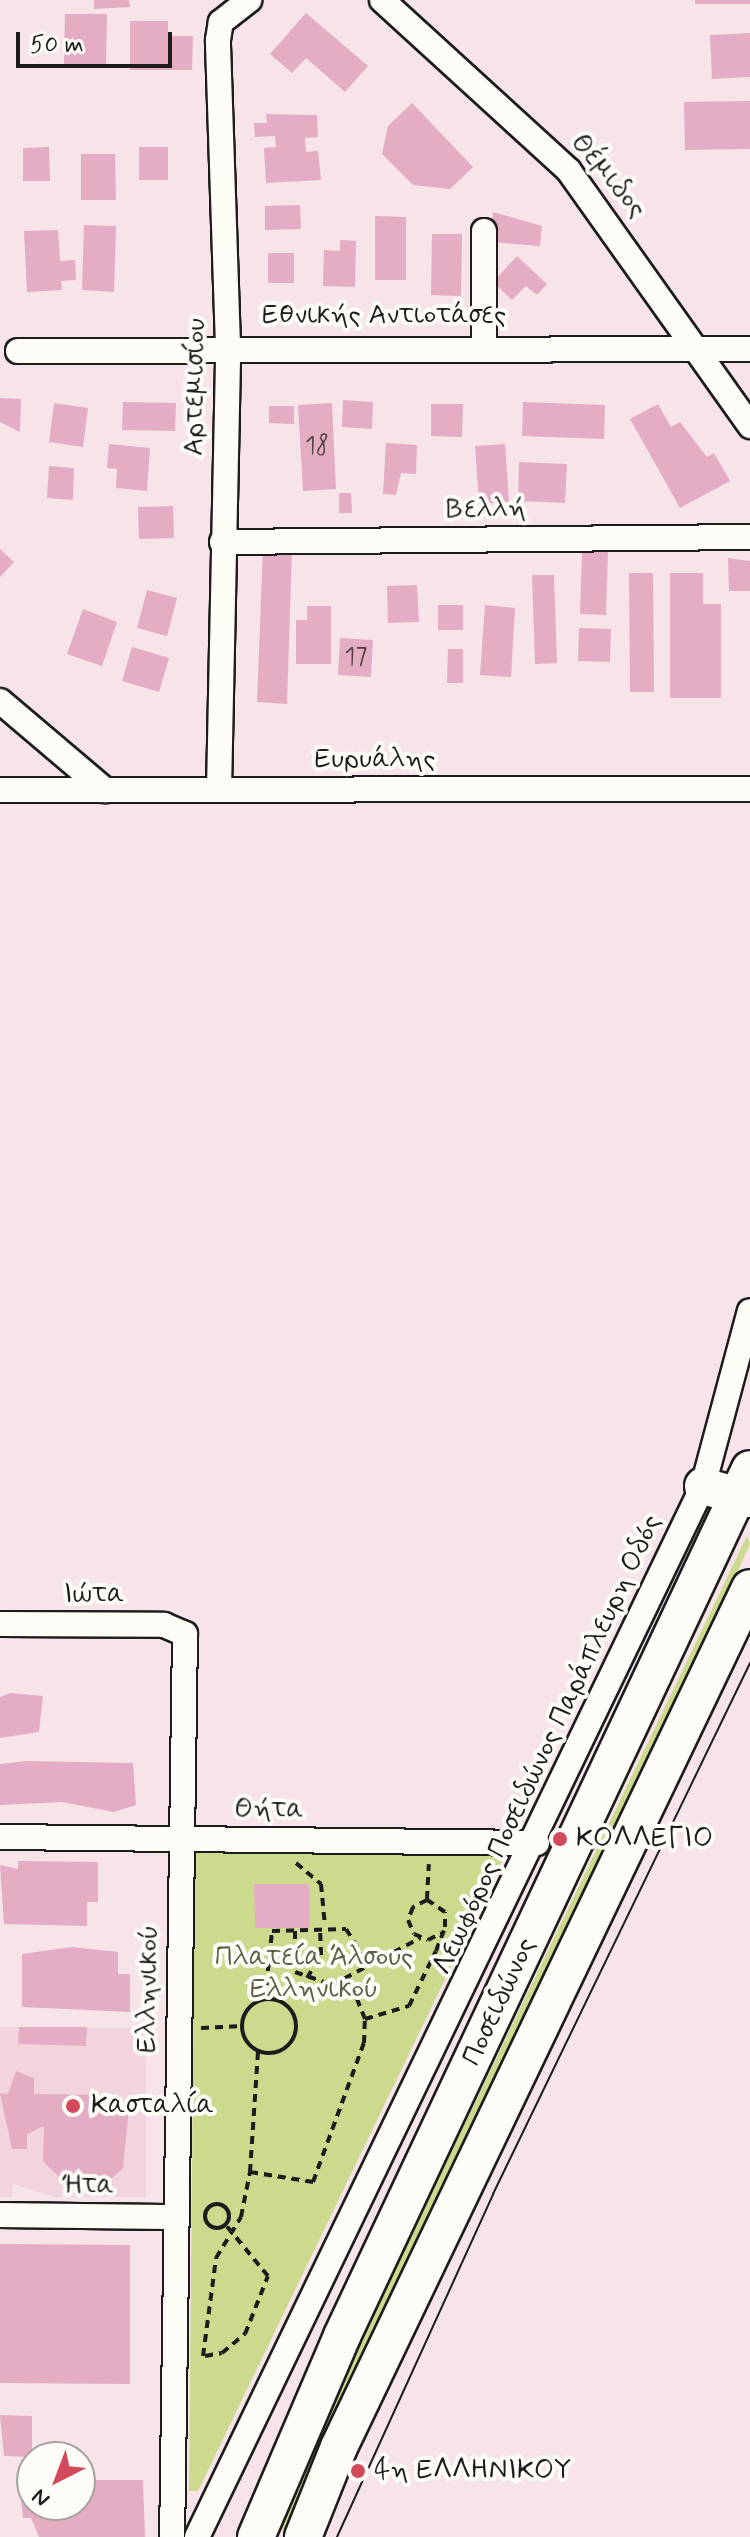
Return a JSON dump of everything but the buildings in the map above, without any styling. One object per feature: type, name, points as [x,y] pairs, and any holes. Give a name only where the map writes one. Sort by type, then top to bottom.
[{"type":"highway","points":[[703,1486],[746,1489]]},
{"type":"highway","name":"Ποσειδώνος","points":[[256,2537],[342,2336],[746,1489]]},
{"type":"highway","name":"Ποσειδώνος","points":[[303,2537],[346,2433],[750,1588]]},
{"type":"street","name":"Αρτεμισίου","points":[[219,790],[228,346],[218,40],[221,22],[249,0]]},
{"type":"street","name":"Θέμιδος","points":[[382,0],[569,171],[750,426]]},
{"type":"street","points":[[484,231],[484,347]]},
{"type":"street","name":"Εθνικής Αντιοτάσες","points":[[18,351],[228,346],[750,349]]},
{"type":"street","name":"Βελλή","points":[[222,542],[750,537]]},
{"type":"street","points":[[0,701],[105,790]]},
{"type":"street","name":"Ευρυάλης","points":[[0,790],[750,789]]},
{"type":"street","name":"Λεωφόρος Ποσειδώνος Παράπλευρη Οδός","points":[[197,2537],[537,1843],[703,1486],[750,1311]]},
{"type":"street","name":"Ιώτα","points":[[0,1624],[164,1625],[185,1634]]},
{"type":"street","name":"Ελληνικού","points":[[172,2537],[172,2355],[185,1634]]},
{"type":"street","name":"Θήτα","points":[[0,1837],[537,1843]]},
{"type":"street","name":"Ήτα","points":[[0,2215],[175,2217]]},
{"type":"path","points":[[293,1841],[295,1862],[321,1884],[321,1955],[307,1979]]},
{"type":"path","points":[[427,1900],[430,1842]]},
{"type":"path","points":[[365,2019],[409,2006],[441,1933],[445,1912],[427,1900]]},
{"type":"path","points":[[420,1938],[409,1913],[427,1900]]},
{"type":"path","points":[[265,1999],[272,1931],[346,1929],[370,1967]]},
{"type":"path","points":[[295,1931],[295,1972],[307,1979],[332,1985],[349,1979],[420,1938],[441,1933]]},
{"type":"path","points":[[250,2172],[313,2182],[364,2043],[365,2019],[349,1979]]},
{"type":"path","points":[[243,2026],[250,2007],[265,1999]]},
{"type":"path","points":[[258,2050],[277,2052],[295,2034],[289,2009],[265,1999]]},
{"type":"path","points":[[177,2030],[243,2026]]},
{"type":"path","points":[[203,2356],[216,2258],[232,2233],[250,2172],[258,2050],[243,2026]]},
{"type":"path","points":[[172,2355],[222,2353],[245,2334],[268,2276],[225,2224],[225,2207],[209,2207],[207,2223],[225,2224]]},
{"type":"shaded area","name":"Κασταλία","points":[[0,2027],[146,2028],[146,2197],[55,2197],[13,2184],[12,2197],[0,2197]]},
{"type":"green space","points":[[747,1536],[750,1544],[727,1595],[381,2315],[288,2531],[280,2529],[374,2313]]},
{"type":"green space","name":"Πλατεία Άλσους Ελληνικού","points":[[195,1853],[505,1855],[198,2491],[189,2491]]},
{"type":"tram line","points":[[337,2537],[493,2194],[750,1663]]},
{"type":"place","name":"ΚΟΛΛΕΓΙΟ","points":[[560,1839]]},
{"type":"place","name":"Κασταλία","points":[[73,2106]]},
{"type":"place","name":"4η ΕΛΛΗΝΙΚΟΥ","points":[[358,2471]]}]
